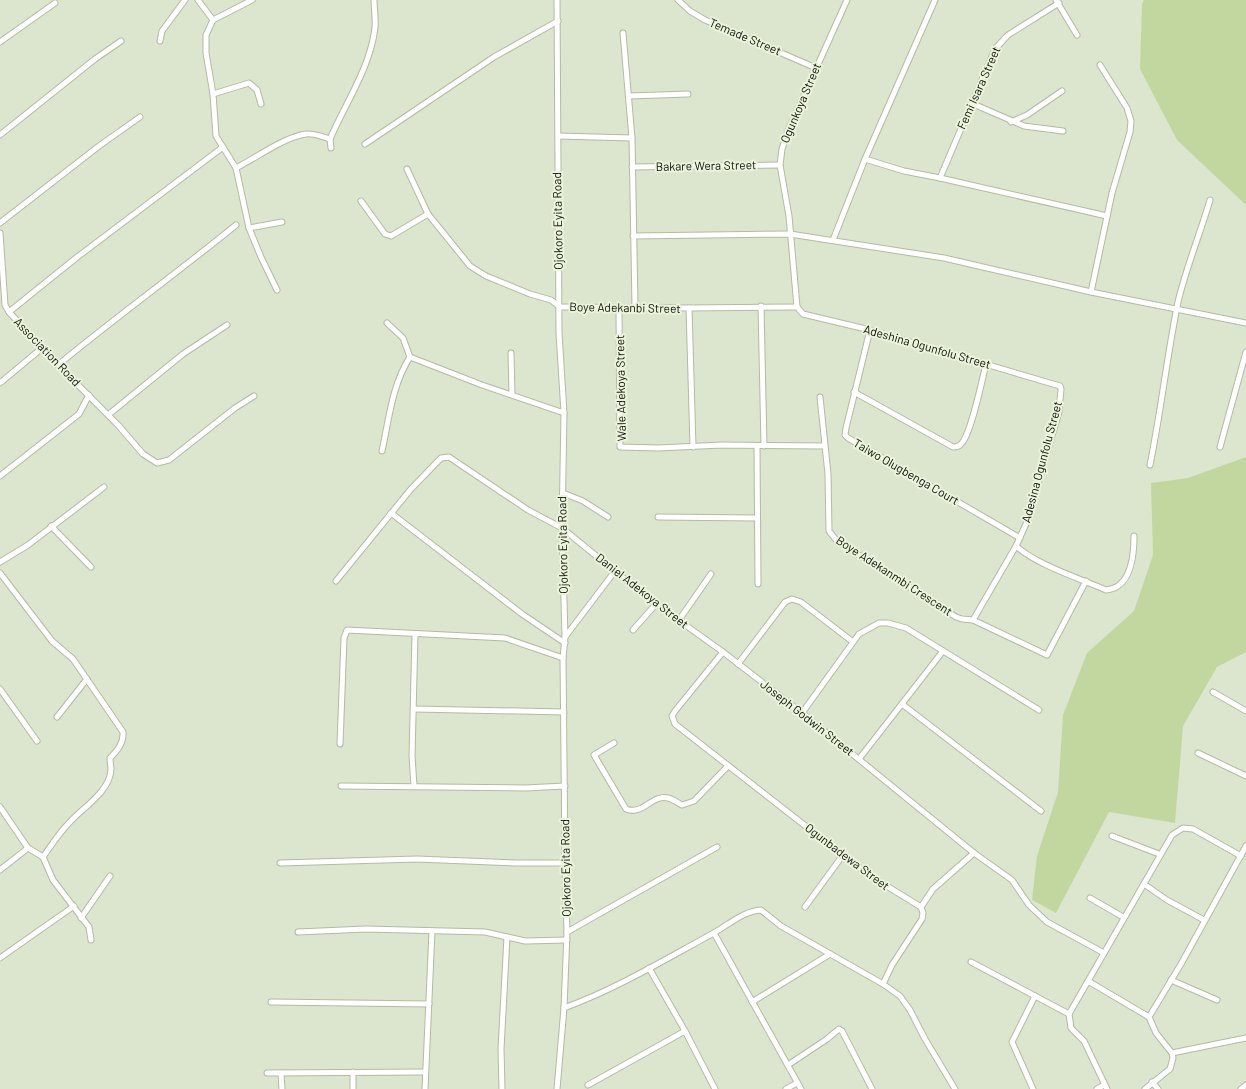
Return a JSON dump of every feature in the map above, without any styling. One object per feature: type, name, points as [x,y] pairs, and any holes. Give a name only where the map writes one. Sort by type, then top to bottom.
[{"type":"street","points":[[160,41],[162,31],[185,0]]},
{"type":"street","points":[[198,0],[213,20]]},
{"type":"street","points":[[252,0],[213,20],[206,35],[206,53],[213,94],[216,136],[229,154],[236,168],[249,228],[277,290]]},
{"type":"street","points":[[331,148],[330,139],[356,87],[370,48],[375,22],[374,0]]},
{"type":"street","name":"Ojokoro Eyita Road","points":[[557,0],[558,21],[556,67],[558,136],[557,206],[560,307],[559,333],[564,414],[562,528],[565,640],[563,658],[567,932],[564,1008],[557,1089]]},
{"type":"street","name":"Temade Street","points":[[678,0],[683,6],[705,20],[816,68]]},
{"type":"street","name":"Ogunkoya Street","points":[[797,307],[790,234],[780,165],[782,149],[788,131],[847,0]]},
{"type":"street","points":[[833,240],[865,159],[935,0]]},
{"type":"street","points":[[1058,2],[1077,35]]},
{"type":"street","name":"Femi Isara Street","points":[[940,178],[987,66],[1000,42],[1008,35],[1058,2]]},
{"type":"street","points":[[0,42],[55,3]]},
{"type":"street","points":[[366,144],[494,57],[558,21]]},
{"type":"street","points":[[623,33],[632,138],[635,307]]},
{"type":"street","points":[[0,134],[89,64],[121,41]]},
{"type":"street","points":[[1091,292],[1107,216],[1130,132],[1130,121],[1127,108],[1100,65]]},
{"type":"street","points":[[213,94],[249,83],[257,90],[261,104]]},
{"type":"street","points":[[1011,122],[1027,115],[1062,90]]},
{"type":"street","points":[[628,96],[688,94]]},
{"type":"street","points":[[971,103],[1011,122],[1030,127],[1063,131]]},
{"type":"street","points":[[0,223],[99,146],[140,117]]},
{"type":"street","points":[[236,168],[282,143],[305,134],[314,134],[330,139]]},
{"type":"street","points":[[558,136],[632,138]]},
{"type":"street","points":[[8,312],[76,258],[223,147]]},
{"type":"street","points":[[865,159],[904,171],[1107,216]]},
{"type":"street","name":"Bakare Wera Street","points":[[632,167],[780,165]]},
{"type":"street","points":[[407,169],[428,214],[470,266],[486,276],[530,294],[551,300],[560,307]]},
{"type":"street","points":[[1150,465],[1166,380],[1169,347],[1177,308],[1210,200]]},
{"type":"street","points":[[361,201],[385,234],[391,236],[428,214]]},
{"type":"street","points":[[249,228],[282,222]]},
{"type":"street","points":[[58,365],[87,340],[162,284],[236,225]]},
{"type":"street","name":"Association Road","points":[[0,233],[4,305],[8,312],[58,365],[89,395],[143,454],[157,463],[163,463],[187,448],[210,428],[254,396]]},
{"type":"street","points":[[633,236],[790,234],[833,240],[944,258],[1091,292],[1246,323]]},
{"type":"street","points":[[761,306],[764,446]]},
{"type":"street","name":"Boye Adekanbi Street","points":[[560,307],[797,307]]},
{"type":"street","name":"Adeshina Ogunfolu Street","points":[[797,307],[803,314],[870,330],[1060,386]]},
{"type":"street","name":"Wale Adekoya Street","points":[[619,308],[620,446],[693,447]]},
{"type":"street","points":[[689,308],[693,447],[826,446],[820,397]]},
{"type":"street","points":[[387,323],[403,338],[410,357],[564,414]]},
{"type":"street","points":[[108,416],[183,354],[227,325]]},
{"type":"street","name":"Taiwo Olugbenga Court","points":[[870,330],[845,434],[848,438],[1020,538]]},
{"type":"street","points":[[0,383],[42,348]]},
{"type":"street","points":[[1220,447],[1246,352]]},
{"type":"street","points":[[511,353],[512,395]]},
{"type":"street","points":[[382,451],[393,394],[403,369],[410,357]]},
{"type":"street","points":[[854,392],[953,447],[957,447],[962,444],[968,430],[986,364]]},
{"type":"street","name":"Adesina Ogunfolu Street","points":[[973,620],[1020,538],[1031,508],[1059,412],[1060,386]]},
{"type":"street","points":[[0,476],[78,414],[89,395]]},
{"type":"street","points":[[757,446],[756,518],[758,584]]},
{"type":"street","name":"Boye Adekanmbi Crescent","points":[[826,446],[829,531],[832,536],[837,541],[956,617],[973,620],[1047,655],[1086,581]]},
{"type":"street","name":"Daniel Adekoya Street","points":[[391,513],[435,463],[441,458],[449,457],[528,510],[562,528],[656,604],[723,652]]},
{"type":"street","points":[[0,562],[28,545],[104,487]]},
{"type":"street","points":[[563,493],[583,501],[608,517]]},
{"type":"street","points":[[336,581],[391,513],[522,614],[565,640],[615,571]]},
{"type":"street","points":[[658,517],[756,518]]},
{"type":"street","points":[[51,526],[91,567]]},
{"type":"street","points":[[1016,546],[1028,555],[1106,590],[1113,590],[1118,586],[1132,561],[1134,536]]},
{"type":"street","points":[[0,573],[52,641],[73,659],[123,732],[123,737],[118,750],[110,758],[111,770],[100,793],[90,805],[79,812],[63,829],[43,858]]},
{"type":"street","points":[[679,620],[711,574]]},
{"type":"street","points":[[738,664],[780,607],[785,602],[792,599],[801,602],[853,642]]},
{"type":"street","points":[[633,630],[656,604]]},
{"type":"street","points":[[802,714],[859,634],[875,624],[888,623],[906,628],[1039,710]]},
{"type":"street","points":[[340,744],[346,631],[505,638],[563,658]]},
{"type":"street","points":[[414,786],[412,756],[415,709],[415,635]]},
{"type":"street","name":"Joseph Godwin Street","points":[[723,652],[859,759],[943,651]]},
{"type":"street","name":"Ogunbadewa Street","points":[[723,652],[674,710],[672,716],[675,724],[843,856],[885,887],[921,907]]},
{"type":"street","points":[[57,717],[87,679]]},
{"type":"street","points":[[0,688],[37,741]]},
{"type":"street","points":[[1213,692],[1246,711]]},
{"type":"street","points":[[902,704],[1041,811]]},
{"type":"street","points":[[415,709],[564,712]]},
{"type":"street","points":[[614,744],[594,755],[626,809],[631,811],[638,811],[663,797],[669,798],[682,805],[691,803],[705,792],[728,766]]},
{"type":"street","points":[[1198,753],[1245,774]]},
{"type":"street","points":[[859,759],[974,853],[1012,880],[1029,906],[1042,918],[1104,953]]},
{"type":"street","points":[[341,786],[525,788],[565,786]]},
{"type":"street","points":[[0,807],[28,848],[43,858],[53,880],[89,927],[91,940]]},
{"type":"street","points":[[1097,1089],[1105,1087],[1084,1041],[1071,1028],[1069,1014],[1160,854],[1172,835],[1183,828],[1193,829],[1241,856]]},
{"type":"street","points":[[1112,836],[1160,854]]},
{"type":"street","points":[[1149,1016],[1172,980],[1246,846]]},
{"type":"street","points":[[567,932],[717,847]]},
{"type":"street","points":[[0,870],[28,848]]},
{"type":"street","points":[[883,984],[892,965],[922,919],[923,913],[921,907],[934,889],[974,853]]},
{"type":"street","points":[[805,907],[843,856]]},
{"type":"street","points":[[280,863],[417,859],[517,864],[565,863]]},
{"type":"street","points":[[81,918],[110,876]]},
{"type":"street","points":[[1144,884],[1167,900],[1204,920]]},
{"type":"street","points":[[1090,898],[1123,917]]},
{"type":"street","points":[[0,958],[74,906]]},
{"type":"street","points":[[564,1008],[610,988],[649,968],[752,911],[760,910],[781,926],[883,984],[904,1001],[955,1089]]},
{"type":"street","points":[[298,932],[366,929],[485,932],[525,940],[567,940]]},
{"type":"street","points":[[425,1089],[432,931]]},
{"type":"street","points":[[714,933],[801,1089]]},
{"type":"street","points":[[502,1089],[501,1049],[507,937]]},
{"type":"street","points":[[752,1002],[830,954]]},
{"type":"street","points":[[971,962],[1069,1014]]},
{"type":"street","points":[[649,968],[685,1031],[715,1089]]},
{"type":"street","points":[[1172,980],[1217,1000]]},
{"type":"street","points":[[1088,981],[1149,1016],[1156,1033],[1172,1053],[1173,1058],[1170,1069],[1145,1089]]},
{"type":"street","points":[[1033,1089],[1012,1042],[1035,996]]},
{"type":"street","points":[[271,1002],[429,1004]]},
{"type":"street","points":[[788,1065],[827,1039],[839,1029],[842,1031],[872,1089]]},
{"type":"street","points":[[588,1085],[685,1031]]},
{"type":"street","points":[[1172,1053],[1246,1038]]},
{"type":"street","points":[[353,1072],[353,1089]]},
{"type":"street","points":[[267,1073],[425,1072]]},
{"type":"street","points":[[281,1074],[282,1089]]},
{"type":"street","points":[[1152,1082],[1158,1089]]},
{"type":"street","points":[[786,1089],[797,1083]]},
{"type":"street","points":[[1241,1089],[1246,1085]]},
{"type":"green space","points":[[1144,0],[1246,0],[1246,205],[1177,140],[1140,69],[1142,4]]},
{"type":"green space","points":[[1246,457],[1246,652],[1217,667],[1183,726],[1175,823],[1109,812],[1056,913],[1032,900],[1037,856],[1058,792],[1063,715],[1087,653],[1134,611],[1153,555],[1151,483],[1188,478]]}]
